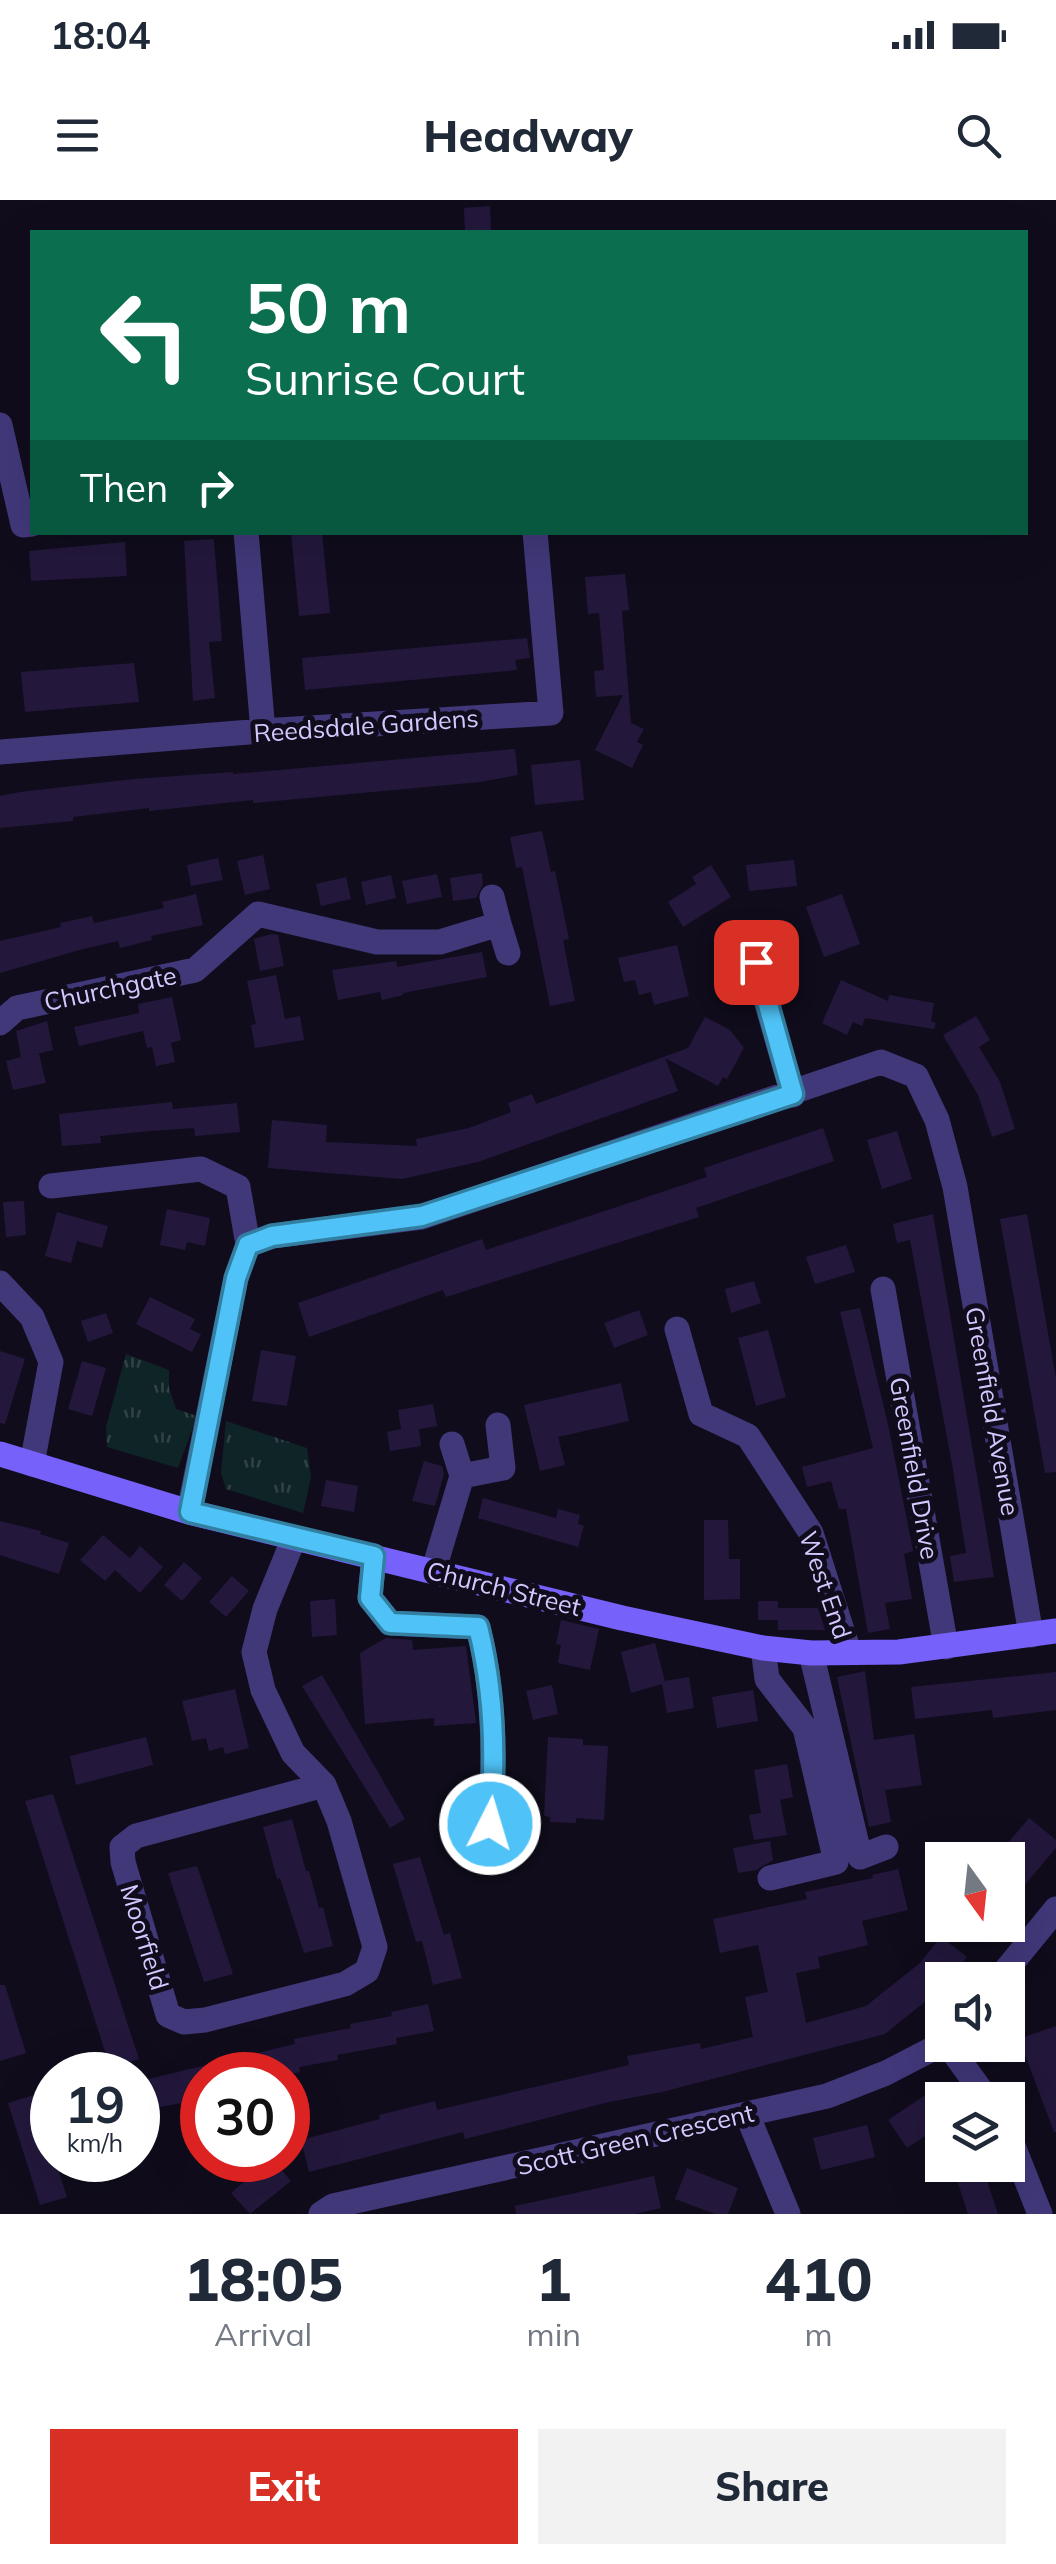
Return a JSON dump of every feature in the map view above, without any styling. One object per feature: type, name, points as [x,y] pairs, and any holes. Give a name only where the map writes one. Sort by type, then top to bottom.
[{"type":"main road","name":"Church Street","points":[[0,1454],[190,1512],[622,1618],[762,1648],[812,1653],[899,1652],[1044,1633]]},
{"type":"street","points":[[0,425],[23,526],[30,524]]},
{"type":"street","points":[[246,535],[263,731]]},
{"type":"street","name":"Reedsdale Gardens","points":[[0,752],[551,713],[535,535]]},
{"type":"street","points":[[492,897],[508,953]]},
{"type":"street","name":"Churchgate","points":[[0,1023],[17,1008],[196,970],[258,914],[377,942],[440,942],[500,924]]},
{"type":"street","points":[[756,962],[793,1094]]},
{"type":"street","name":"Greenfield Avenue","points":[[248,1245],[272,1236],[422,1216],[881,1062],[916,1076],[937,1120],[956,1187],[1044,1633]]},
{"type":"street","points":[[51,1186],[201,1169],[238,1187],[248,1245],[236,1278],[190,1512]]},
{"type":"street","points":[[0,1283],[32,1317],[52,1362],[32,1464]]},
{"type":"street","name":"Greenfield Drive","points":[[883,1290],[946,1647]]},
{"type":"street","name":"West End","points":[[677,1329],[701,1414],[748,1436],[812,1532],[849,1652]]},
{"type":"street","points":[[462,1476],[503,1468],[498,1425]]},
{"type":"street","points":[[434,1570],[462,1476],[452,1444]]},
{"type":"street","name":"Moorfield","points":[[294,1538],[265,1608],[254,1652],[264,1690],[293,1753],[324,1785],[339,1821],[375,1948],[367,1971],[345,1984],[206,2020],[184,2022],[168,2014],[122,1862],[122,1847],[136,1836],[324,1785]]},
{"type":"street","points":[[374,1556],[370,1598],[390,1623],[478,1627],[486,1660],[493,1763],[490,1824]]},
{"type":"street","points":[[762,1648],[766,1680],[804,1728],[836,1862],[770,1878]]},
{"type":"street","points":[[812,1653],[860,1857],[886,1847]]},
{"type":"street","points":[[1012,1962],[1056,1908]]},
{"type":"street","name":"Scott Green Crescent","points":[[321,2214],[334,2206],[827,2096],[925,2054]]},
{"type":"street","points":[[958,2062],[974,2082]]},
{"type":"street","points":[[747,2114],[788,2214]]},
{"type":"street","points":[[1025,2176],[1040,2214]]},
{"type":"green space","points":[[126,1354],[169,1370],[169,1388],[176,1409],[197,1416],[178,1468],[107,1447],[106,1427]]},
{"type":"green space","points":[[226,1421],[307,1448],[311,1477],[303,1513],[226,1489],[221,1473]]},
{"type":"building","points":[[490,206],[491,230],[465,230],[464,208]]},
{"type":"building","points":[[291,535],[322,535],[330,613],[299,616]]},
{"type":"building","points":[[214,539],[222,641],[209,642],[215,698],[193,701],[184,541]]},
{"type":"building","points":[[125,542],[127,576],[31,581],[29,551]]},
{"type":"building","points":[[625,574],[629,610],[622,611],[631,723],[644,729],[637,742],[643,745],[632,768],[595,750],[623,695],[596,697],[594,671],[604,670],[599,613],[588,614],[585,577]]},
{"type":"building","points":[[527,638],[530,658],[515,660],[517,670],[305,690],[302,658]]},
{"type":"building","points":[[134,663],[139,702],[25,712],[21,672]]},
{"type":"building","points":[[515,749],[518,775],[480,782],[253,803],[149,808],[0,828],[0,796],[20,792],[134,779]]},
{"type":"building","points":[[580,760],[584,800],[535,805],[531,765]]},
{"type":"building","points":[[542,831],[569,939],[563,940],[575,1001],[550,1006],[522,867],[516,868],[510,837]]},
{"type":"building","points":[[263,855],[270,889],[245,895],[237,861]]},
{"type":"building","points":[[218,858],[223,880],[191,886],[187,865]]},
{"type":"building","points":[[794,860],[797,886],[749,891],[746,865]]},
{"type":"building","points":[[711,865],[731,897],[683,927],[668,902],[696,884],[692,877]]},
{"type":"building","points":[[482,873],[483,884],[476,898],[453,901],[450,878]]},
{"type":"building","points":[[437,874],[442,897],[407,904],[402,881]]},
{"type":"building","points":[[391,875],[396,898],[366,905],[361,882]]},
{"type":"building","points":[[346,877],[351,899],[321,906],[316,884]]},
{"type":"building","points":[[196,894],[203,925],[151,936],[152,940],[120,948],[118,941],[83,949],[0,973],[0,941],[92,916],[94,923],[164,908],[162,902]]},
{"type":"building","points":[[842,894],[860,944],[824,957],[806,907]]},
{"type":"building","points":[[278,935],[284,966],[260,971],[254,939]]},
{"type":"building","points":[[677,945],[689,996],[654,1005],[651,992],[639,995],[635,980],[624,982],[618,958]]},
{"type":"building","points":[[482,952],[487,977],[382,1000],[380,992],[338,1000],[332,970],[396,961],[397,967]]},
{"type":"building","points":[[276,975],[285,1019],[300,1016],[304,1040],[255,1048],[251,1025],[256,1024],[247,981]]},
{"type":"building","points":[[841,980],[888,1001],[889,995],[934,1003],[934,1029],[865,1018],[862,1026],[853,1022],[847,1035],[822,1023]]},
{"type":"building","points":[[172,997],[181,1040],[171,1043],[175,1062],[156,1066],[143,1031],[79,1046],[74,1027],[139,1013],[138,1004]]},
{"type":"building","points":[[976,1016],[990,1040],[979,1047],[1000,1082],[1015,1129],[992,1137],[978,1095],[943,1035]]},
{"type":"building","points":[[705,1017],[730,1030],[744,1048],[727,1079],[723,1077],[718,1086],[665,1058],[678,1091],[478,1162],[402,1179],[268,1168],[272,1120],[327,1125],[326,1142],[417,1146],[416,1139],[469,1128],[511,1112],[508,1103],[532,1094],[536,1104],[688,1048]]},
{"type":"building","points":[[47,1021],[53,1050],[33,1055],[39,1054],[46,1083],[13,1090],[6,1061],[21,1057],[16,1031]]},
{"type":"building","points":[[172,1102],[173,1109],[237,1103],[240,1132],[195,1136],[194,1128],[150,1131],[100,1136],[101,1143],[62,1146],[59,1114]]},
{"type":"building","points":[[823,1128],[834,1161],[696,1208],[699,1217],[446,1297],[443,1290],[309,1337],[298,1303],[482,1239],[486,1250],[707,1177],[704,1168]]},
{"type":"building","points":[[897,1131],[912,1179],[882,1189],[867,1140]]},
{"type":"building","points":[[24,1201],[26,1235],[6,1237],[3,1202]]},
{"type":"building","points":[[167,1209],[210,1218],[205,1246],[187,1242],[185,1250],[160,1245]]},
{"type":"building","points":[[57,1212],[108,1226],[102,1248],[77,1241],[71,1263],[45,1256]]},
{"type":"building","points":[[933,1214],[994,1577],[954,1582],[950,1556],[966,1553],[952,1464],[910,1240],[897,1243],[893,1224]]},
{"type":"building","points":[[1027,1214],[1056,1378],[1056,1472],[1045,1473],[1000,1219]]},
{"type":"building","points":[[846,1245],[855,1272],[815,1284],[806,1257]]},
{"type":"building","points":[[754,1281],[761,1303],[731,1313],[725,1289]]},
{"type":"building","points":[[150,1297],[195,1319],[190,1329],[201,1334],[192,1352],[136,1324]]},
{"type":"building","points":[[860,1308],[913,1551],[904,1554],[912,1599],[885,1603],[890,1629],[868,1633],[846,1509],[839,1509],[831,1481],[807,1487],[802,1467],[873,1448],[840,1312]]},
{"type":"building","points":[[639,1310],[648,1335],[614,1348],[604,1323]]},
{"type":"building","points":[[106,1313],[113,1333],[88,1342],[81,1321]]},
{"type":"building","points":[[768,1330],[786,1397],[756,1406],[738,1338]]},
{"type":"building","points":[[261,1350],[296,1356],[287,1406],[252,1401]]},
{"type":"building","points":[[0,1351],[25,1359],[5,1424],[0,1423]]},
{"type":"building","points":[[82,1361],[106,1368],[92,1416],[68,1409]]},
{"type":"building","points":[[621,1383],[629,1421],[558,1437],[565,1465],[540,1471],[524,1405]]},
{"type":"building","points":[[433,1404],[437,1426],[419,1429],[421,1446],[390,1451],[387,1432],[401,1429],[398,1410]]},
{"type":"building","points":[[424,1461],[442,1466],[444,1474],[435,1506],[412,1501]]},
{"type":"building","points":[[326,1480],[358,1486],[354,1512],[321,1506]]},
{"type":"building","points":[[483,1498],[556,1518],[558,1509],[580,1515],[578,1524],[584,1526],[578,1547],[478,1518]]},
{"type":"building","points":[[704,1520],[728,1520],[729,1559],[740,1559],[740,1599],[704,1600]]},
{"type":"building","points":[[0,1521],[69,1543],[59,1574],[0,1555]]},
{"type":"building","points":[[103,1535],[130,1558],[140,1546],[163,1567],[140,1593],[115,1570],[105,1581],[80,1560]]},
{"type":"building","points":[[184,1562],[202,1578],[182,1601],[164,1585]]},
{"type":"building","points":[[232,1576],[249,1591],[226,1617],[209,1602]]},
{"type":"building","points":[[335,1599],[337,1635],[312,1637],[310,1601]]},
{"type":"building","points":[[758,1601],[778,1601],[778,1608],[818,1608],[825,1630],[778,1630],[778,1620],[758,1620]]},
{"type":"building","points":[[561,1620],[599,1629],[590,1670],[558,1663],[561,1645],[556,1644]]},
{"type":"building","points":[[386,1638],[412,1640],[413,1650],[466,1646],[476,1723],[434,1726],[434,1718],[365,1724],[360,1653]]},
{"type":"building","points":[[655,1643],[665,1681],[689,1677],[694,1708],[667,1713],[662,1684],[631,1693],[621,1652]]},
{"type":"building","points":[[865,1671],[874,1740],[914,1734],[922,1785],[885,1790],[891,1822],[869,1827],[837,1677]]},
{"type":"building","points":[[1056,1672],[1056,1710],[993,1718],[992,1710],[915,1719],[911,1687]]},
{"type":"building","points":[[322,1675],[405,1819],[390,1828],[302,1686]]},
{"type":"building","points":[[552,1685],[558,1714],[533,1720],[526,1691]]},
{"type":"building","points":[[235,1689],[249,1748],[225,1754],[223,1747],[209,1751],[206,1738],[192,1741],[182,1701]]},
{"type":"building","points":[[753,1690],[758,1721],[717,1728],[712,1697]]},
{"type":"building","points":[[146,1737],[153,1765],[76,1785],[70,1756]]},
{"type":"building","points":[[548,1737],[583,1739],[583,1745],[608,1746],[604,1820],[576,1818],[576,1823],[550,1822],[550,1817],[544,1816]]},
{"type":"building","points":[[787,1764],[793,1797],[780,1800],[787,1835],[754,1840],[749,1815],[761,1813],[754,1770]]},
{"type":"building","points":[[53,1794],[137,2052],[105,2052],[25,1801]]},
{"type":"building","points":[[1029,1818],[1056,1840],[1056,1848],[1025,1885],[1025,1842],[1009,1842]]},
{"type":"building","points":[[292,1819],[333,1946],[304,1953],[263,1827]]},
{"type":"building","points":[[770,1841],[773,1860],[756,1870],[738,1873],[733,1848]]},
{"type":"building","points":[[420,1857],[444,1935],[450,1933],[462,1978],[433,1985],[422,1941],[416,1942],[393,1864]]},
{"type":"building","points":[[197,1866],[233,1974],[204,1982],[168,1873]]},
{"type":"building","points":[[898,1869],[908,1910],[862,1921],[868,1945],[818,1957],[820,1968],[796,1973],[806,2023],[866,2006],[920,1963],[937,1942],[948,1942],[967,1957],[963,1962],[925,1962],[925,2002],[885,2034],[662,2092],[465,2139],[463,2132],[310,2172],[310,2138],[380,2119],[379,2115],[435,2101],[437,2110],[629,2065],[627,2056],[700,2043],[701,2049],[753,2037],[745,1997],[768,1992],[758,1945],[720,1953],[713,1919],[807,1899],[805,1892],[873,1878],[872,1875]]},
{"type":"building","points":[[0,1985],[5,1985],[26,2053],[0,2061]]},
{"type":"building","points":[[428,2004],[434,2031],[396,2038],[397,2044],[337,2055],[338,2060],[310,2065],[310,2052],[261,2052],[295,2044],[294,2039],[392,2016],[391,2012]]},
{"type":"building","points":[[1056,2026],[1056,2132],[1025,2055],[1025,2037]]},
{"type":"building","points":[[180,2071],[180,2103],[160,2107],[160,2076]]},
{"type":"building","points":[[925,2095],[925,2136],[907,2148],[888,2120]]},
{"type":"building","points":[[30,2096],[30,2173],[8,2103]]},
{"type":"building","points":[[867,2125],[875,2157],[821,2170],[813,2138]]},
{"type":"building","points":[[687,2168],[738,2188],[728,2214],[715,2214],[675,2199]]},
{"type":"building","points":[[654,2176],[661,2208],[635,2214],[516,2214],[515,2206]]},
{"type":"building","points":[[33,2182],[62,2182],[67,2197],[40,2205]]},
{"type":"building","points":[[244,2182],[290,2182],[250,2214],[231,2193]]},
{"type":"building","points":[[958,2182],[988,2182],[998,2214],[968,2214]]},
{"type":"route","points":[[490,1824],[494,1780],[486,1660],[478,1627],[390,1623],[370,1598],[374,1556],[190,1512],[236,1278],[248,1245],[272,1236],[422,1216],[793,1094],[756,962]]}]
